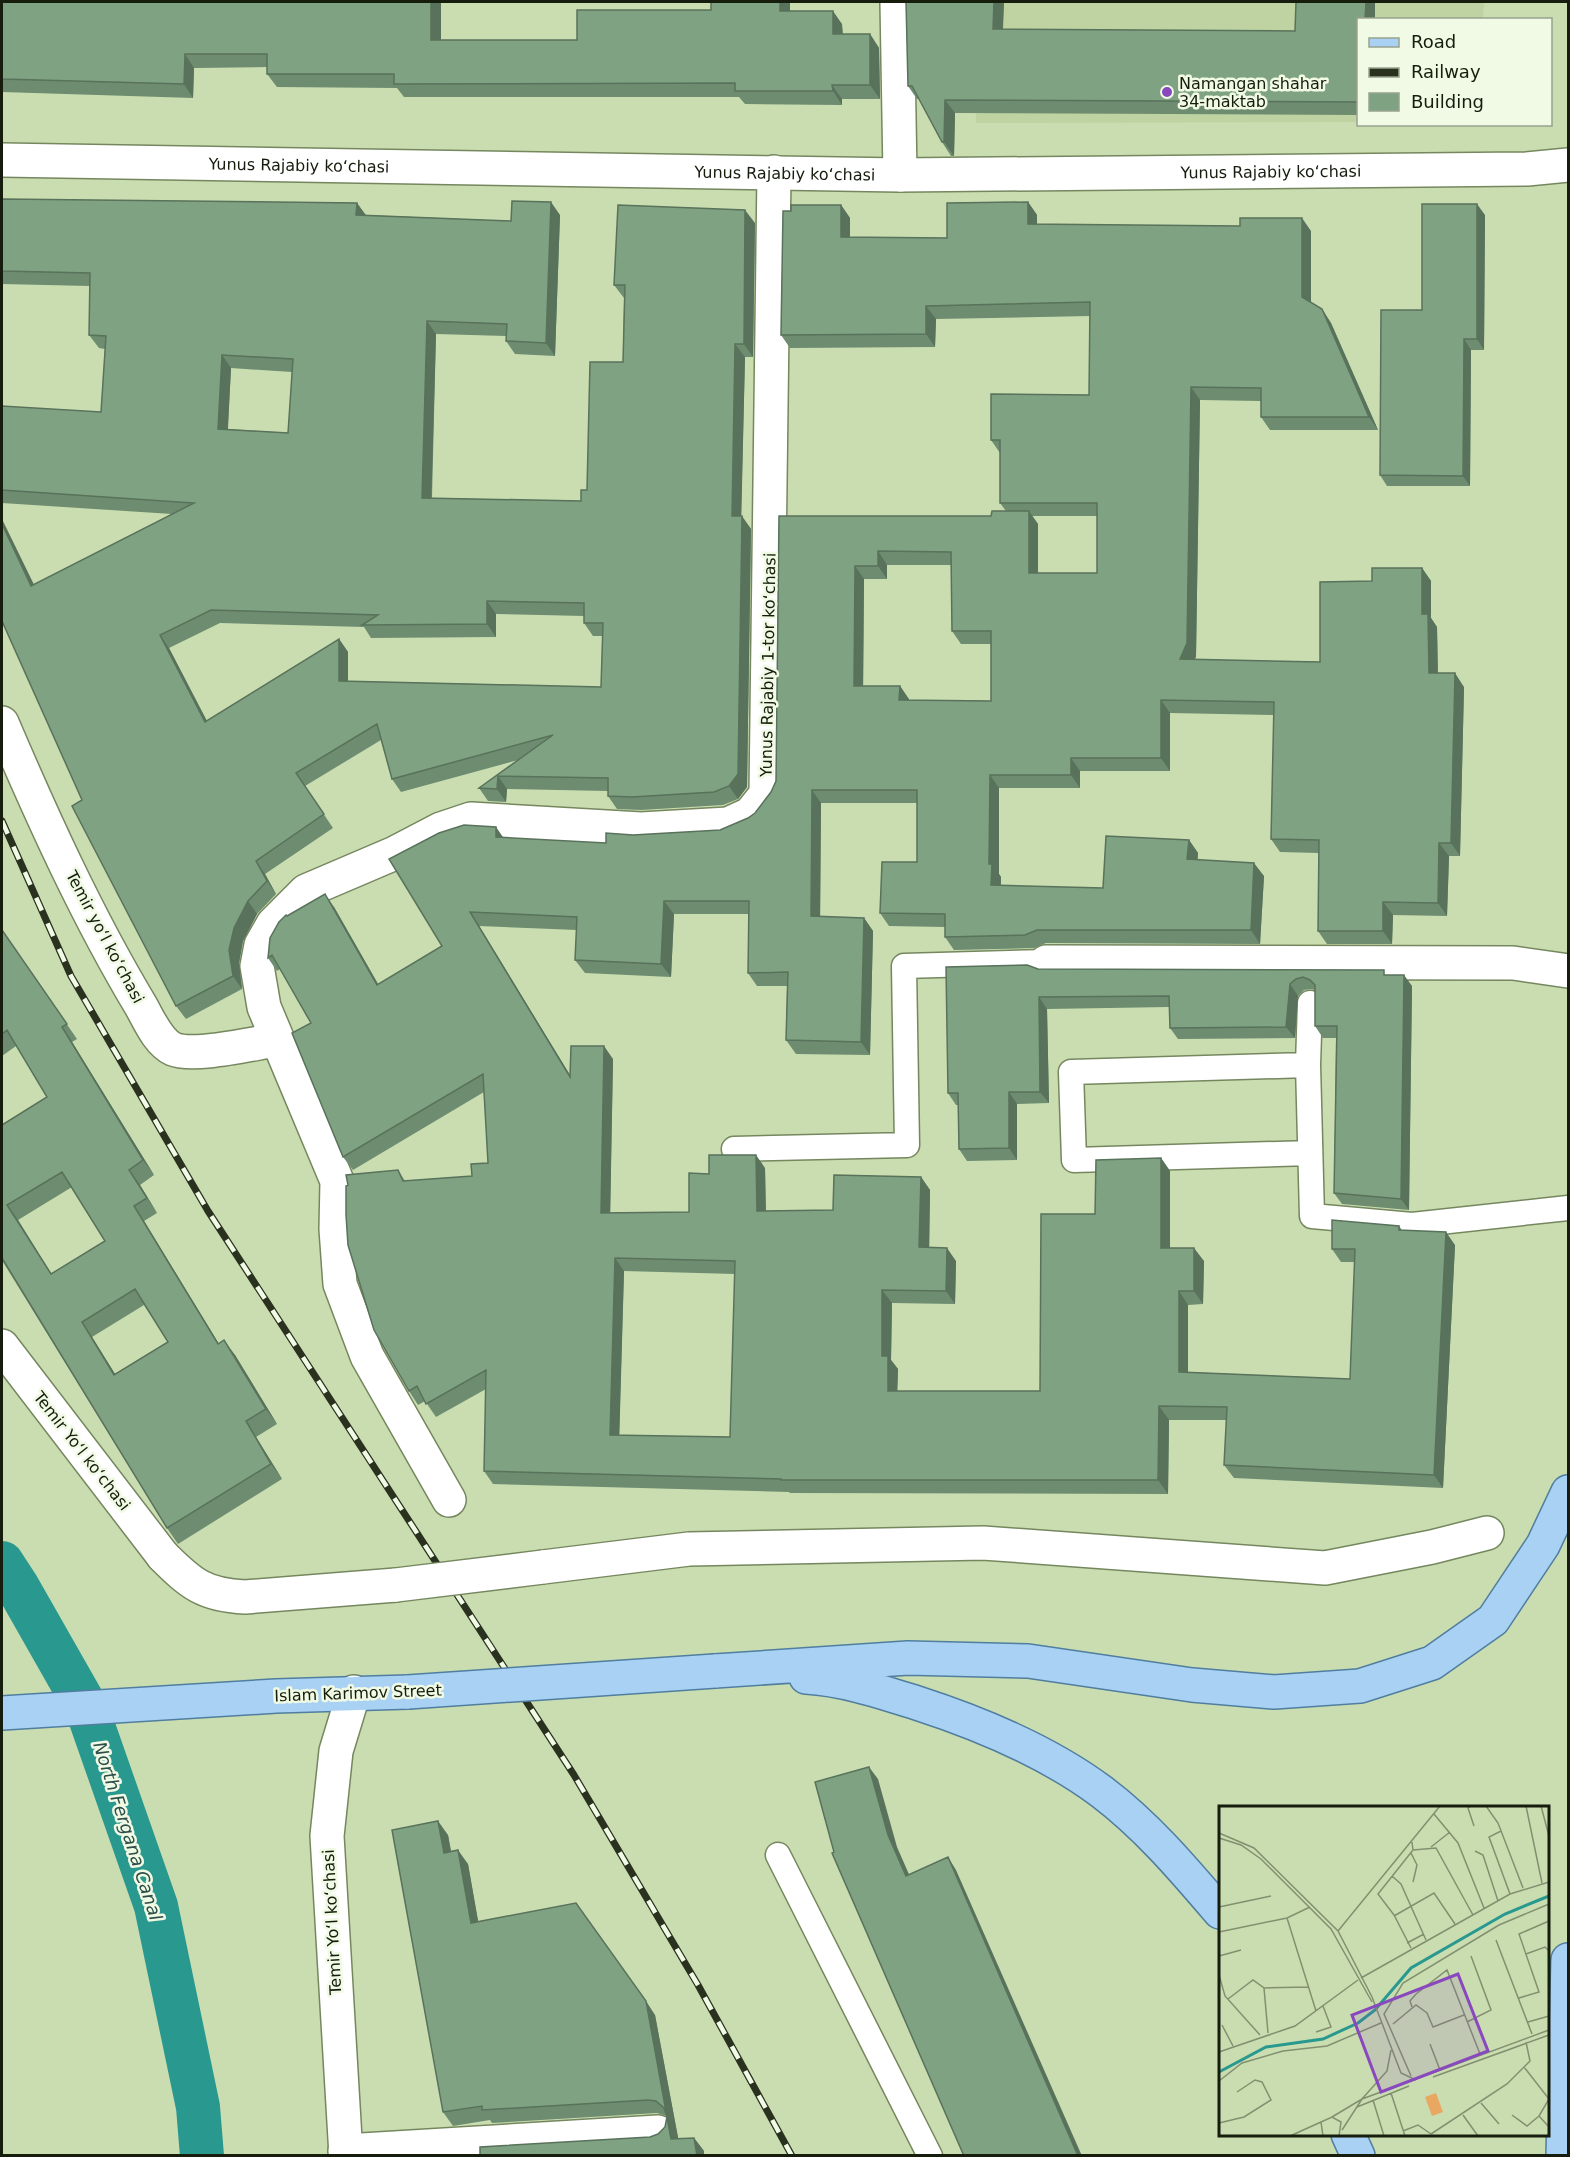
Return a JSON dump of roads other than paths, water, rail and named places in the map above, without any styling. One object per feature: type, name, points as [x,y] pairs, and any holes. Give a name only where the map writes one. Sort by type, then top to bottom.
[{"type":"main road","points":[[715,1671],[908,1658],[1028,1660],[1192,1685],[1274,1692],[1360,1686],[1432,1663],[1493,1620],[1543,1545],[1569,1492]]},
{"type":"main road","points":[[715,1671],[816,1678],[873,1690],[954,1715],[1008,1737],[1062,1766],[1101,1792],[1174,1858],[1219,1910]]},
{"type":"main road","name":"Islam Karimov Street","points":[[2,1713],[276,1696],[408,1692],[715,1671]]},
{"type":"main road","points":[[1563,2156],[1569,1960]]},
{"type":"main road","points":[[1349,2136],[1358,2156]]},
{"type":"street","points":[[897,2],[900,175]]},
{"type":"street","name":"Yunus Rajabiy ko‘chasi","points":[[2,160],[900,175],[1527,169],[1569,165]]},
{"type":"street","name":"Yunus Rajabiy 1-tor koʻchasi","points":[[449,1500],[367,1356],[340,1284],[336,1229],[338,1181],[264,1007],[257,966],[261,945],[273,924],[306,891],[395,853],[441,828],[471,819],[641,829],[728,824],[750,814],[766,794],[774,172]]},
{"type":"street","name":"Temir yoʻl koʻchasi","points":[[2,723],[71,874],[115,963],[161,1040],[174,1049],[193,1052],[277,1040]]},
{"type":"street","points":[[1046,962],[1513,963],[1569,971]]},
{"type":"street","name":"Temir Yoʻl koʻchasi","points":[[2,1346],[163,1556],[187,1580],[207,1591],[226,1596],[245,1597],[396,1585],[689,1549],[983,1543],[1325,1568],[1432,1547],[1487,1533]]},
{"type":"street","name":"Temir Yoʻl koʻchasi","points":[[346,2153],[327,1836],[336,1751],[354,1692]]},
{"type":"street","points":[[346,2153],[658,2132]]},
{"type":"lane","points":[[734,1149],[907,1145],[904,966],[1046,962]]},
{"type":"lane","points":[[1310,1003],[1308,1065],[1312,1216],[1412,1225],[1569,1208]]},
{"type":"lane","points":[[1308,1065],[1071,1072],[1074,1160],[1310,1153]]},
{"type":"lane","points":[[778,1854],[930,2156]]},
{"type":"waterway","name":"North Fergana Canal","points":[[2,1563],[87,1709],[156,1906],[198,2107],[202,2156]]},
{"type":"railway","points":[[2,821],[71,976],[208,1211],[574,1775],[698,1985],[792,2156]]},
{"type":"place","name":"Namangan shahar 34-maktab","points":[[1167,92]]}]
